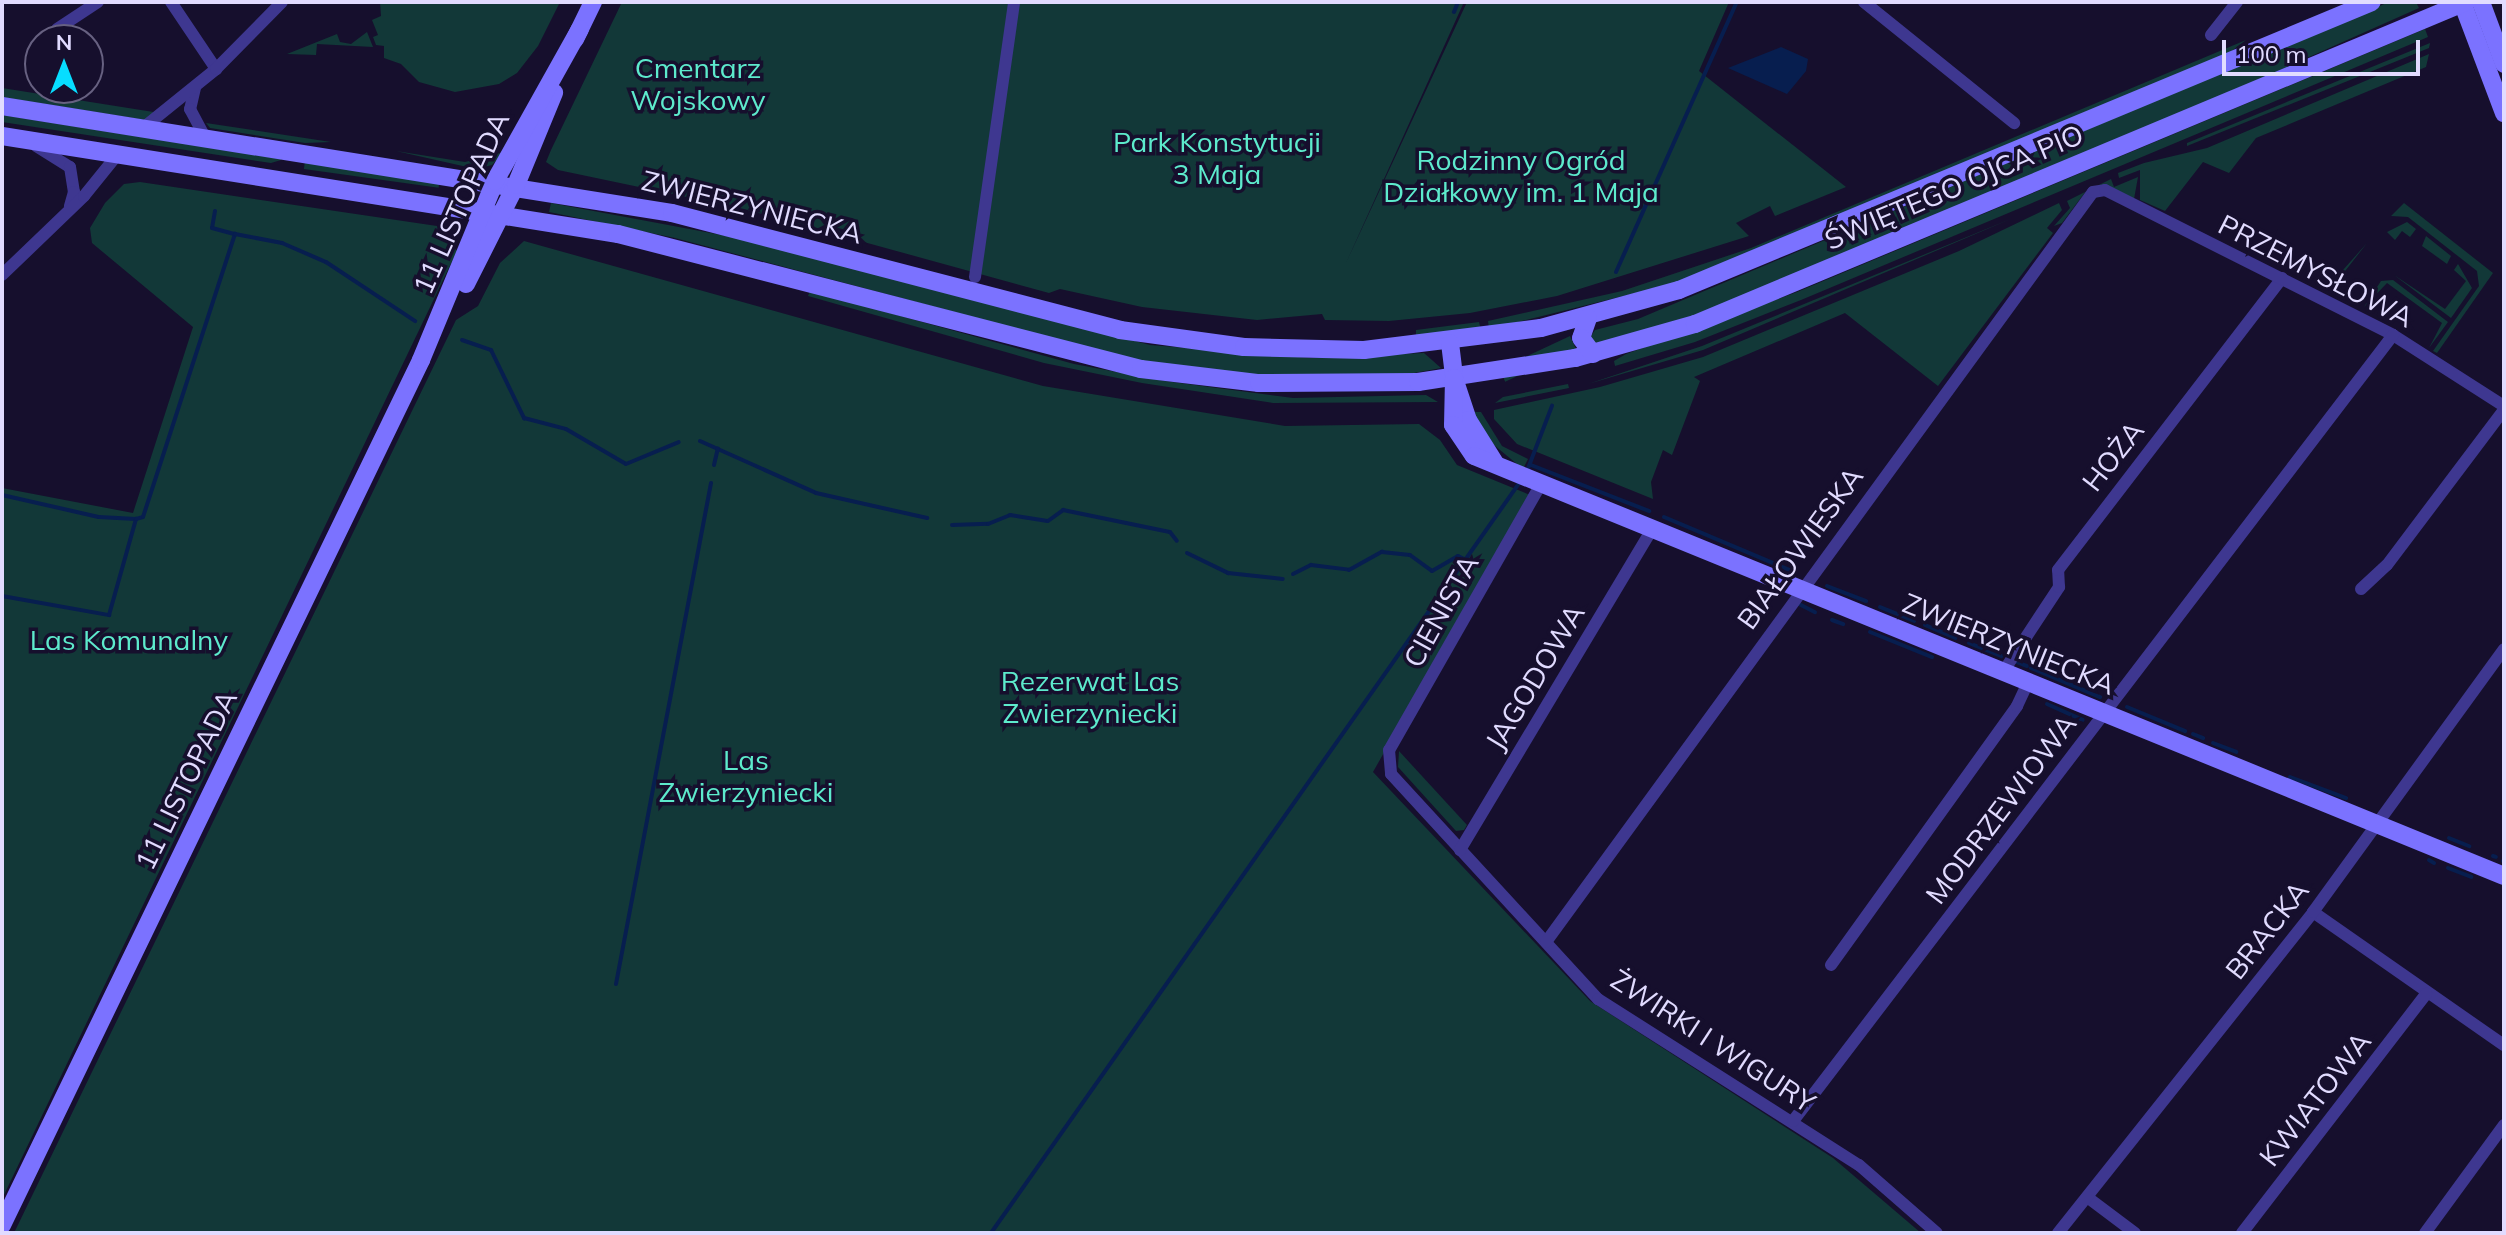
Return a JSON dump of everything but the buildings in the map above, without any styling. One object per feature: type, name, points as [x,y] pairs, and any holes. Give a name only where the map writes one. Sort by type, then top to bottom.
[{"type":"main road","name":"11 LISTOPADA","points":[[2,1225],[421,360],[516,185],[593,2]]},
{"type":"main road","name":"ŚWIĘTEGO OJCA PIO","points":[[1450,343],[1588,318],[1703,281],[2372,2]]},
{"type":"main road","name":"ŚWIĘTEGO OJCA PIO","points":[[1454,378],[1593,354],[1695,324],[2468,2]]},
{"type":"main road","points":[[2468,2],[2504,64]]},
{"type":"main road","points":[[2468,2],[2504,113]]},
{"type":"main road","name":"11 LISTOPADA","points":[[421,360],[495,181],[580,29]]},
{"type":"main road","name":"ZWIERZYNIECKA","points":[[2,106],[495,181],[686,216],[1135,333],[1294,350],[1450,343],[1454,378],[1449,405],[1458,437],[1474,456],[2504,876]]},
{"type":"main road","name":"ZWIERZYNIECKA","points":[[10,138],[441,203],[674,246],[1008,339],[1141,369],[1305,385],[1454,378]]},
{"type":"main road","points":[[274,178],[289,169],[282,149]]},
{"type":"main road","points":[[441,203],[455,211],[471,237]]},
{"type":"main road","points":[[1588,318],[1581,338],[1593,354]]},
{"type":"street","points":[[65,24],[98,2]]},
{"type":"street","points":[[171,2],[216,69]]},
{"type":"street","points":[[143,128],[216,69],[282,2]]},
{"type":"street","points":[[975,277],[1014,2]]},
{"type":"street","points":[[1864,2],[2014,123]]},
{"type":"street","points":[[2211,35],[2237,2]]},
{"type":"street","points":[[196,86],[190,109],[205,137]]},
{"type":"street","points":[[10,138],[70,167],[74,183],[70,206]]},
{"type":"street","points":[[2,275],[118,154]]},
{"type":"street","name":"PRZEMYSŁOWA","points":[[2101,189],[2393,335],[2504,408]]},
{"type":"street","name":"BIAŁOWIESKA","points":[[1546,942],[1799,589],[2060,234],[2090,194],[2101,189]]},
{"type":"street","name":"HOŻA","points":[[2003,672],[2059,587],[2058,570],[2282,278]]},
{"type":"street","name":"MODRZEWIOWA","points":[[1793,1121],[2393,335]]},
{"type":"street","points":[[2361,589],[2401,555],[2504,408]]},
{"type":"street","name":"CIENISTA","points":[[1386,763],[1531,480]]},
{"type":"street","name":"JAGODOWA","points":[[1460,850],[1652,529]]},
{"type":"street","name":"BRACKA","points":[[2058,1233],[2313,912],[2504,649]]},
{"type":"street","points":[[1831,965],[2017,706],[2028,682]]},
{"type":"street","name":"ŻWIRKI I WIGURY","points":[[1386,763],[1460,850],[1598,999],[1859,1165],[1937,1233]]},
{"type":"street","points":[[2313,912],[2426,994],[2504,1045]]},
{"type":"street","name":"KWIATOWA","points":[[2242,1233],[2426,994]]},
{"type":"street","points":[[2425,1233],[2504,1125]]},
{"type":"street","points":[[2087,1197],[2135,1233]]},
{"type":"green space","points":[[380,2],[560,2],[538,46],[517,73],[499,84],[455,92],[419,82],[401,64],[384,58],[384,46],[376,45],[373,37],[378,35],[372,20],[381,16]]},
{"type":"green space","name":"Park Konstytucji 3 Maja","points":[[622,2],[1464,2],[1346,263],[1467,2],[1729,2],[1699,71],[1846,187],[1775,216],[1770,206],[1736,223],[1749,236],[1557,296],[1470,313],[1389,321],[1325,320],[1322,314],[1257,320],[1142,307],[1060,289],[1049,293],[744,209],[558,170],[546,162]]},
{"type":"green space","points":[[2389,2],[2416,2],[2419,8],[2179,115],[1674,324],[1595,346],[1589,339],[1595,330],[1638,319]]},
{"type":"green space","points":[[2425,29],[2428,37],[1801,300],[1695,342],[1615,366],[1614,361],[1626,354],[1797,292]]},
{"type":"green space","points":[[367,32],[373,47],[317,44],[316,55],[287,54],[337,34],[340,42],[351,44]]},
{"type":"green space","points":[[2246,40],[2229,53],[1676,283],[1489,329],[1488,321],[1622,291],[1751,248]]},
{"type":"green space","points":[[2430,43],[2429,48],[2187,146],[2187,143]]},
{"type":"green space","points":[[2429,54],[2426,67],[2256,138],[2229,173],[2203,162],[2165,211],[2140,200],[2140,170],[2119,178],[2118,173],[2144,163],[2207,148]]},
{"type":"green space","points":[[2,88],[24,91],[24,101],[2,97]]},
{"type":"green space","points":[[45,104],[103,104],[155,112],[154,121]]},
{"type":"green space","points":[[2,115],[281,160],[271,163],[2,122]]},
{"type":"green space","points":[[206,123],[331,142],[305,143],[210,128]]},
{"type":"green space","points":[[396,151],[465,162],[504,152],[492,165],[476,169]]},
{"type":"green space","points":[[305,161],[440,180],[439,188],[304,169]]},
{"type":"green space","points":[[2138,177],[2134,199],[2087,191],[2111,179],[2114,187]]},
{"type":"green space","name":"Las Komunalny","points":[[140,182],[437,226],[457,251],[2,1199],[2,488],[133,513],[193,327],[92,243],[90,228],[105,203],[124,184]]},
{"type":"green space","points":[[2085,192],[2062,223],[2054,226],[2070,208],[2067,201]]},
{"type":"green space","points":[[551,203],[764,243],[1150,345],[1311,358],[1424,353],[1441,368],[1398,376],[1249,376],[1143,362],[675,238],[549,212]]},
{"type":"green space","points":[[2059,203],[2062,210],[2047,228],[2053,233],[1938,386],[1845,313],[1694,377],[1700,381],[1672,455],[1663,450],[1651,482],[1653,499],[1517,444],[1494,419],[1494,410],[1600,387],[1703,357],[1959,251]]},
{"type":"green space","points":[[2404,203],[2493,273],[2437,353],[2433,351],[2479,286],[2477,271],[2408,217],[2391,216]]},
{"type":"green space","points":[[2013,218],[1703,350],[1588,384],[1702,346]]},
{"type":"green space","points":[[2407,222],[2416,229],[2410,237],[2402,231],[2395,240],[2387,232]]},
{"type":"green space","points":[[2426,236],[2451,256],[2447,264],[2422,246]]},
{"type":"green space","name":"Las Zwierzyniecki","points":[[524,241],[1043,386],[1285,426],[1419,424],[1440,440],[1457,465],[1530,495],[1373,772],[1590,1001],[1833,1158],[1921,1233],[14,1233],[456,320],[478,306],[500,263]]},
{"type":"green space","points":[[2367,243],[2335,284],[2345,292],[2342,295],[2327,288]]},
{"type":"green space","points":[[2458,264],[2472,288],[2451,318],[2394,275],[2445,309],[2466,281],[2454,270]]},
{"type":"green space","points":[[2393,280],[2448,322],[2429,348],[2442,323],[2387,283],[2364,307],[2381,281]]},
{"type":"green space","points":[[810,291],[1074,364],[1165,381],[1293,398],[1426,395],[1438,402],[1273,403],[1142,383],[1044,363],[808,296]]},
{"type":"green space","points":[[1479,322],[1481,330],[1416,336],[1416,330]]},
{"type":"green space","points":[[1570,336],[1576,349],[1505,382],[1499,369]]},
{"type":"green space","points":[[1568,384],[1569,388],[1495,403],[1503,397]]},
{"type":"green space","points":[[1474,412],[1481,412],[1502,446],[1528,459],[1523,469],[1483,436]]},
{"type":"green space","points":[[1399,751],[1467,825],[1464,830],[1456,831],[1398,767]]},
{"type":"water","points":[[1781,47],[1808,59],[1806,71],[1787,94],[1728,68]]},
{"type":"waterway","points":[[1454,12],[1458,2]]},
{"type":"waterway","points":[[1616,272],[1737,2]]},
{"type":"waterway","points":[[215,211],[212,228],[235,234]]},
{"type":"waterway","points":[[2,596],[109,615],[136,519],[143,517],[235,234],[282,243],[326,262],[415,321]]},
{"type":"waterway","points":[[462,340],[491,350],[524,418],[566,429],[626,464],[679,442]]},
{"type":"waterway","points":[[1527,471],[1552,406]]},
{"type":"waterway","points":[[700,441],[816,493],[927,518]]},
{"type":"waterway","points":[[714,465],[718,448]]},
{"type":"waterway","points":[[1531,465],[1649,511]]},
{"type":"waterway","points":[[991,1233],[1520,482]]},
{"type":"waterway","points":[[616,984],[711,483]]},
{"type":"waterway","points":[[2,495],[99,517],[136,519]]},
{"type":"waterway","points":[[952,525],[988,524],[1010,515],[1048,521],[1063,510],[1170,532],[1177,541]]},
{"type":"waterway","points":[[1664,517],[1794,572]]},
{"type":"waterway","points":[[1293,574],[1311,565],[1349,570],[1382,552],[1410,555],[1432,571],[1458,556],[1466,560]]},
{"type":"waterway","points":[[1187,553],[1228,573],[1283,579]]},
{"type":"waterway","points":[[1827,586],[1866,601]]},
{"type":"waterway","points":[[1799,604],[1815,612]]},
{"type":"waterway","points":[[1880,607],[1914,621]]},
{"type":"waterway","points":[[1832,620],[1843,624]]},
{"type":"waterway","points":[[1925,625],[1955,638]]},
{"type":"waterway","points":[[1870,632],[1932,657]]},
{"type":"waterway","points":[[1969,643],[2002,656]]},
{"type":"waterway","points":[[2014,661],[2027,666]]},
{"type":"waterway","points":[[2031,668],[2100,697]]},
{"type":"waterway","points":[[2047,704],[2083,720]]},
{"type":"waterway","points":[[2127,707],[2185,731]]},
{"type":"waterway","points":[[2193,734],[2203,738]]},
{"type":"waterway","points":[[2213,743],[2236,752]]},
{"type":"waterway","points":[[2290,777],[2346,798]]},
{"type":"waterway","points":[[2449,838],[2469,846]]},
{"type":"waterway","points":[[2429,860],[2434,863]]},
{"type":"waterway","points":[[2448,868],[2471,877]]},
{"type":"park label","name":"Cmentarz Wojskowy","points":[[698,84]]},
{"type":"park label","name":"Rodzinny Ogród Działkowy im. 1 Maja","points":[[1521,176]]},
{"type":"park label","name":"Rezerwat Las Zwierzyniecki","points":[[1090,697]]}]
